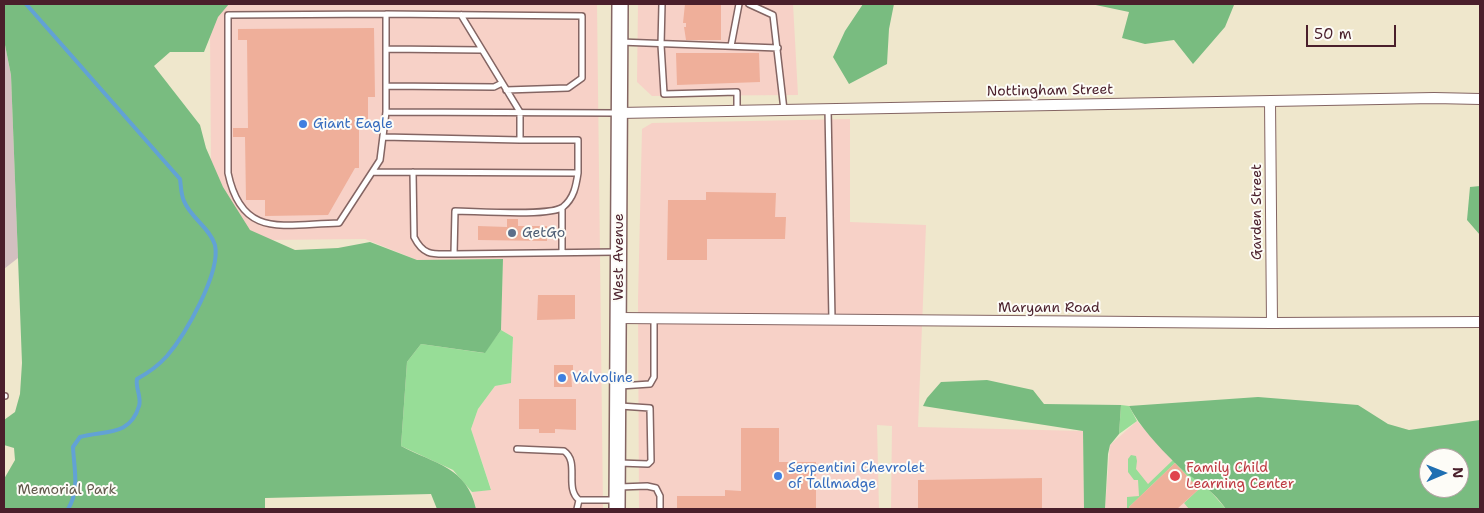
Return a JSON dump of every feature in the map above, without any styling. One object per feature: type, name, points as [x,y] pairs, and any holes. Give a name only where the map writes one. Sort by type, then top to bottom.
[{"type":"main road","name":"West Avenue","points":[[617,499],[620,4]]},
{"type":"street","name":"Nottingham Street","points":[[619,113],[1453,97],[1480,99]]},
{"type":"street","name":"Garden Street","points":[[1270,101],[1272,324]]},
{"type":"street","name":"Maryann Road","points":[[618,318],[1272,324],[1480,322]]},
{"type":"lane","points":[[662,4],[661,45],[664,94],[737,92],[737,110]]},
{"type":"lane","points":[[731,46],[739,4]]},
{"type":"lane","points":[[749,4],[773,16],[784,110]]},
{"type":"lane","points":[[386,14],[386,112],[380,160],[339,223],[258,222],[244,213],[232,194],[228,173],[228,16],[386,14],[582,16],[582,78],[568,88],[506,90]]},
{"type":"lane","points":[[461,15],[520,112],[520,140]]},
{"type":"lane","points":[[620,42],[778,48]]},
{"type":"lane","points":[[386,49],[482,50]]},
{"type":"lane","points":[[386,86],[494,86],[502,83]]},
{"type":"lane","points":[[828,109],[832,320]]},
{"type":"lane","points":[[386,112],[619,113]]},
{"type":"lane","points":[[383,137],[578,140],[578,173],[575,194],[562,208],[546,212],[456,211],[454,254]]},
{"type":"lane","points":[[373,172],[578,173]]},
{"type":"lane","points":[[413,172],[414,237],[422,250],[429,253],[619,252]]},
{"type":"lane","points":[[562,208],[562,252]]},
{"type":"lane","points":[[617,386],[650,384],[654,377],[654,318]]},
{"type":"lane","points":[[616,463],[648,464],[651,461],[650,408],[617,406]]},
{"type":"lane","points":[[517,449],[564,451],[567,453],[570,459],[572,490],[579,500],[577,509]]},
{"type":"lane","points":[[579,500],[617,499],[647,486],[656,488],[660,496],[660,509]]},
{"type":"shaded area","points":[[219,4],[597,4],[603,509],[476,509],[472,492],[491,489],[471,429],[478,409],[495,386],[511,383],[513,337],[501,330],[503,259],[417,260],[365,239],[267,240],[240,230],[211,169],[210,29]]},
{"type":"shaded area","points":[[638,4],[793,4],[798,95],[652,96],[637,82]]},
{"type":"shaded area","points":[[4,40],[11,75],[18,258],[4,269]]},
{"type":"shaded area","points":[[850,119],[850,222],[926,225],[918,427],[1083,431],[1084,509],[891,509],[892,426],[877,425],[879,509],[639,509],[638,300],[642,129],[652,123]]},
{"type":"shaded area","points":[[1137,421],[1175,463],[1204,484],[1226,509],[1105,509],[1110,445]]},
{"type":"green space","name":"Memorial Park","points":[[4,4],[229,4],[218,17],[204,52],[170,52],[154,66],[200,125],[206,148],[223,187],[250,230],[295,250],[338,248],[370,242],[417,260],[503,259],[501,330],[485,353],[421,344],[407,362],[401,446],[448,468],[457,475],[472,495],[476,509],[437,509],[431,494],[265,498],[265,509],[4,509],[4,479],[15,460],[14,448],[4,445],[4,420],[15,412],[20,394],[22,363],[11,75],[4,40]]},
{"type":"green space","points":[[863,4],[894,4],[889,29],[887,64],[849,84],[833,57],[845,31]]},
{"type":"green space","points":[[1091,4],[1272,4],[1234,5],[1225,27],[1193,64],[1174,40],[1145,44],[1122,38],[1129,12]]},
{"type":"green space","points":[[1480,186],[1480,235],[1467,220],[1470,187]]},
{"type":"green space","points":[[501,330],[513,337],[511,383],[495,386],[478,409],[471,429],[491,490],[472,492],[453,470],[401,446],[407,362],[421,344],[484,353]]},
{"type":"green space","points":[[987,380],[1033,390],[1044,404],[1121,405],[1119,434],[1110,445],[1108,454],[1105,509],[1084,509],[1083,431],[923,406],[927,398],[941,382]]},
{"type":"green space","points":[[1258,397],[1358,405],[1388,424],[1409,430],[1480,420],[1480,509],[1226,509],[1214,495],[1162,450],[1133,414],[1129,406]]},
{"type":"green space","points":[[1121,405],[1129,406],[1137,421],[1119,434]]},
{"type":"green space","points":[[1131,455],[1136,456],[1136,469],[1148,484],[1173,460],[1204,484],[1226,509],[1189,509],[1184,503],[1199,489],[1175,463],[1129,507],[1131,509],[1127,509],[1127,497],[1139,496],[1138,480],[1134,480],[1128,472],[1128,459]]},
{"type":"building","points":[[685,4],[721,4],[721,40],[686,40],[684,27],[686,27],[686,23],[683,23]]},
{"type":"building","name":"Giant Eagle","points":[[374,28],[375,97],[368,97],[368,120],[359,120],[359,168],[355,168],[328,215],[265,216],[265,200],[246,200],[245,137],[233,137],[233,128],[248,128],[247,40],[238,40],[238,29]]},
{"type":"building","points":[[676,53],[759,53],[760,82],[677,85]]},
{"type":"building","points":[[706,192],[776,193],[775,217],[786,217],[785,239],[707,239],[707,260],[667,260],[668,200],[706,200]]},
{"type":"building","name":"GetGo","points":[[507,219],[518,219],[518,226],[547,226],[547,241],[478,240],[478,226],[507,227]]},
{"type":"building","points":[[538,295],[575,295],[575,319],[537,320]]},
{"type":"building","name":"Valvoline","points":[[554,365],[573,365],[573,372],[571,372],[572,387],[554,387]]},
{"type":"building","points":[[519,399],[576,399],[576,430],[555,429],[555,433],[539,433],[539,429],[519,429]]},
{"type":"building","name":"Serpentini Chevrolet of Tallmadge","points":[[741,428],[779,428],[779,462],[816,462],[816,509],[677,509],[677,496],[725,496],[725,490],[741,491]]},
{"type":"building","name":"Family Child Learning Center","points":[[1175,463],[1199,489],[1177,509],[1131,509],[1129,507]]},
{"type":"building","points":[[1042,478],[1042,509],[918,509],[918,480]]},
{"type":"waterway","points":[[26,4],[180,179],[182,196],[187,207],[209,233],[215,245],[213,271],[192,319],[167,356],[153,369],[137,379],[140,403],[135,416],[123,428],[80,437],[73,447],[75,487],[72,502],[68,509]]},
{"type":"place","name":"Giant Eagle","points":[[303,124]]},
{"type":"place","name":"GetGo","points":[[512,233]]},
{"type":"place","name":"Valvoline","points":[[562,378]]},
{"type":"place","name":"Serpentini Chevrolet of Tallmadge","points":[[778,476]]},
{"type":"place","name":"Family Child Learning Center","points":[[1175,476]]}]
